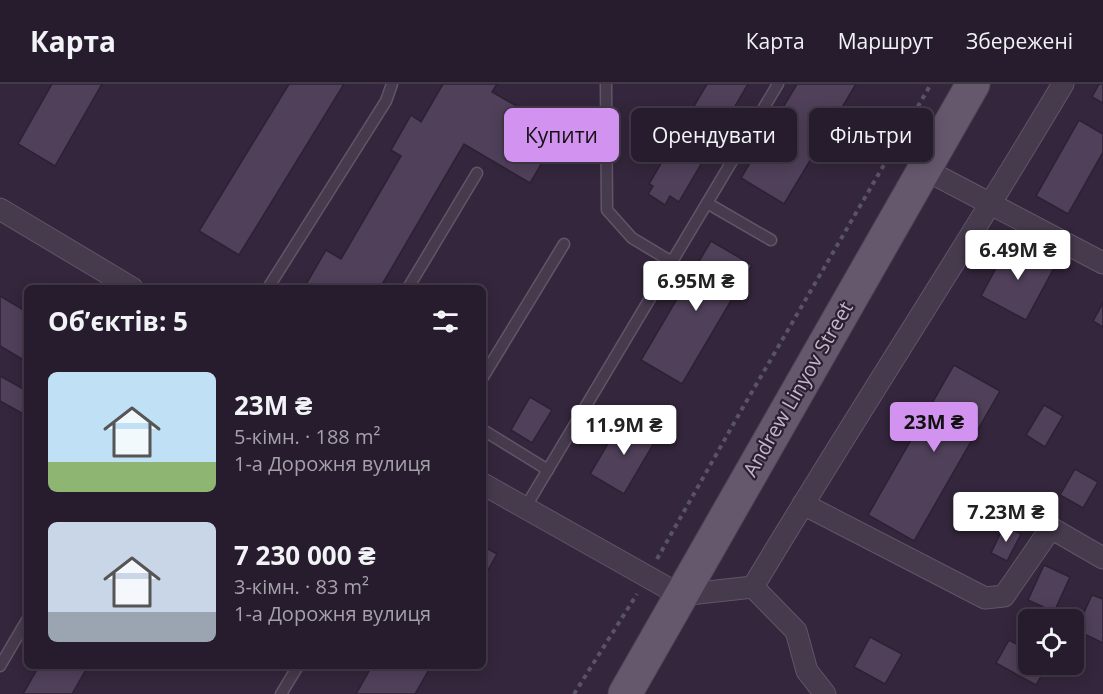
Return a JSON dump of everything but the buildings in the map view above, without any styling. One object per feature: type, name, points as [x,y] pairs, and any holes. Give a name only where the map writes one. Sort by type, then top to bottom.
[{"type":"main road","name":"Andrew Linyov Street","points":[[625,694],[973,84]]},
{"type":"street","points":[[753,587],[991,205],[1063,84]]},
{"type":"street","points":[[924,170],[1103,263]]},
{"type":"street","points":[[0,209],[126,284]]},
{"type":"street","points":[[486,486],[680,596],[753,587]]},
{"type":"street","points":[[803,504],[985,598],[1004,596],[1051,528],[1103,558]]},
{"type":"street","points":[[753,587],[796,631],[807,671],[825,694]]},
{"type":"lane","points":[[270,285],[386,101],[392,84]]},
{"type":"lane","points":[[606,84],[607,210],[632,238],[672,262]]},
{"type":"lane","points":[[525,508],[778,84]]},
{"type":"lane","points":[[410,285],[477,173]]},
{"type":"lane","points":[[707,203],[771,240]]},
{"type":"lane","points":[[486,372],[564,244]]},
{"type":"lane","points":[[486,432],[548,470]]},
{"type":"lane","points":[[0,666],[24,625]]},
{"type":"lane","points":[[281,694],[296,669]]},
{"type":"path","points":[[574,694],[647,577],[931,84]]}]
